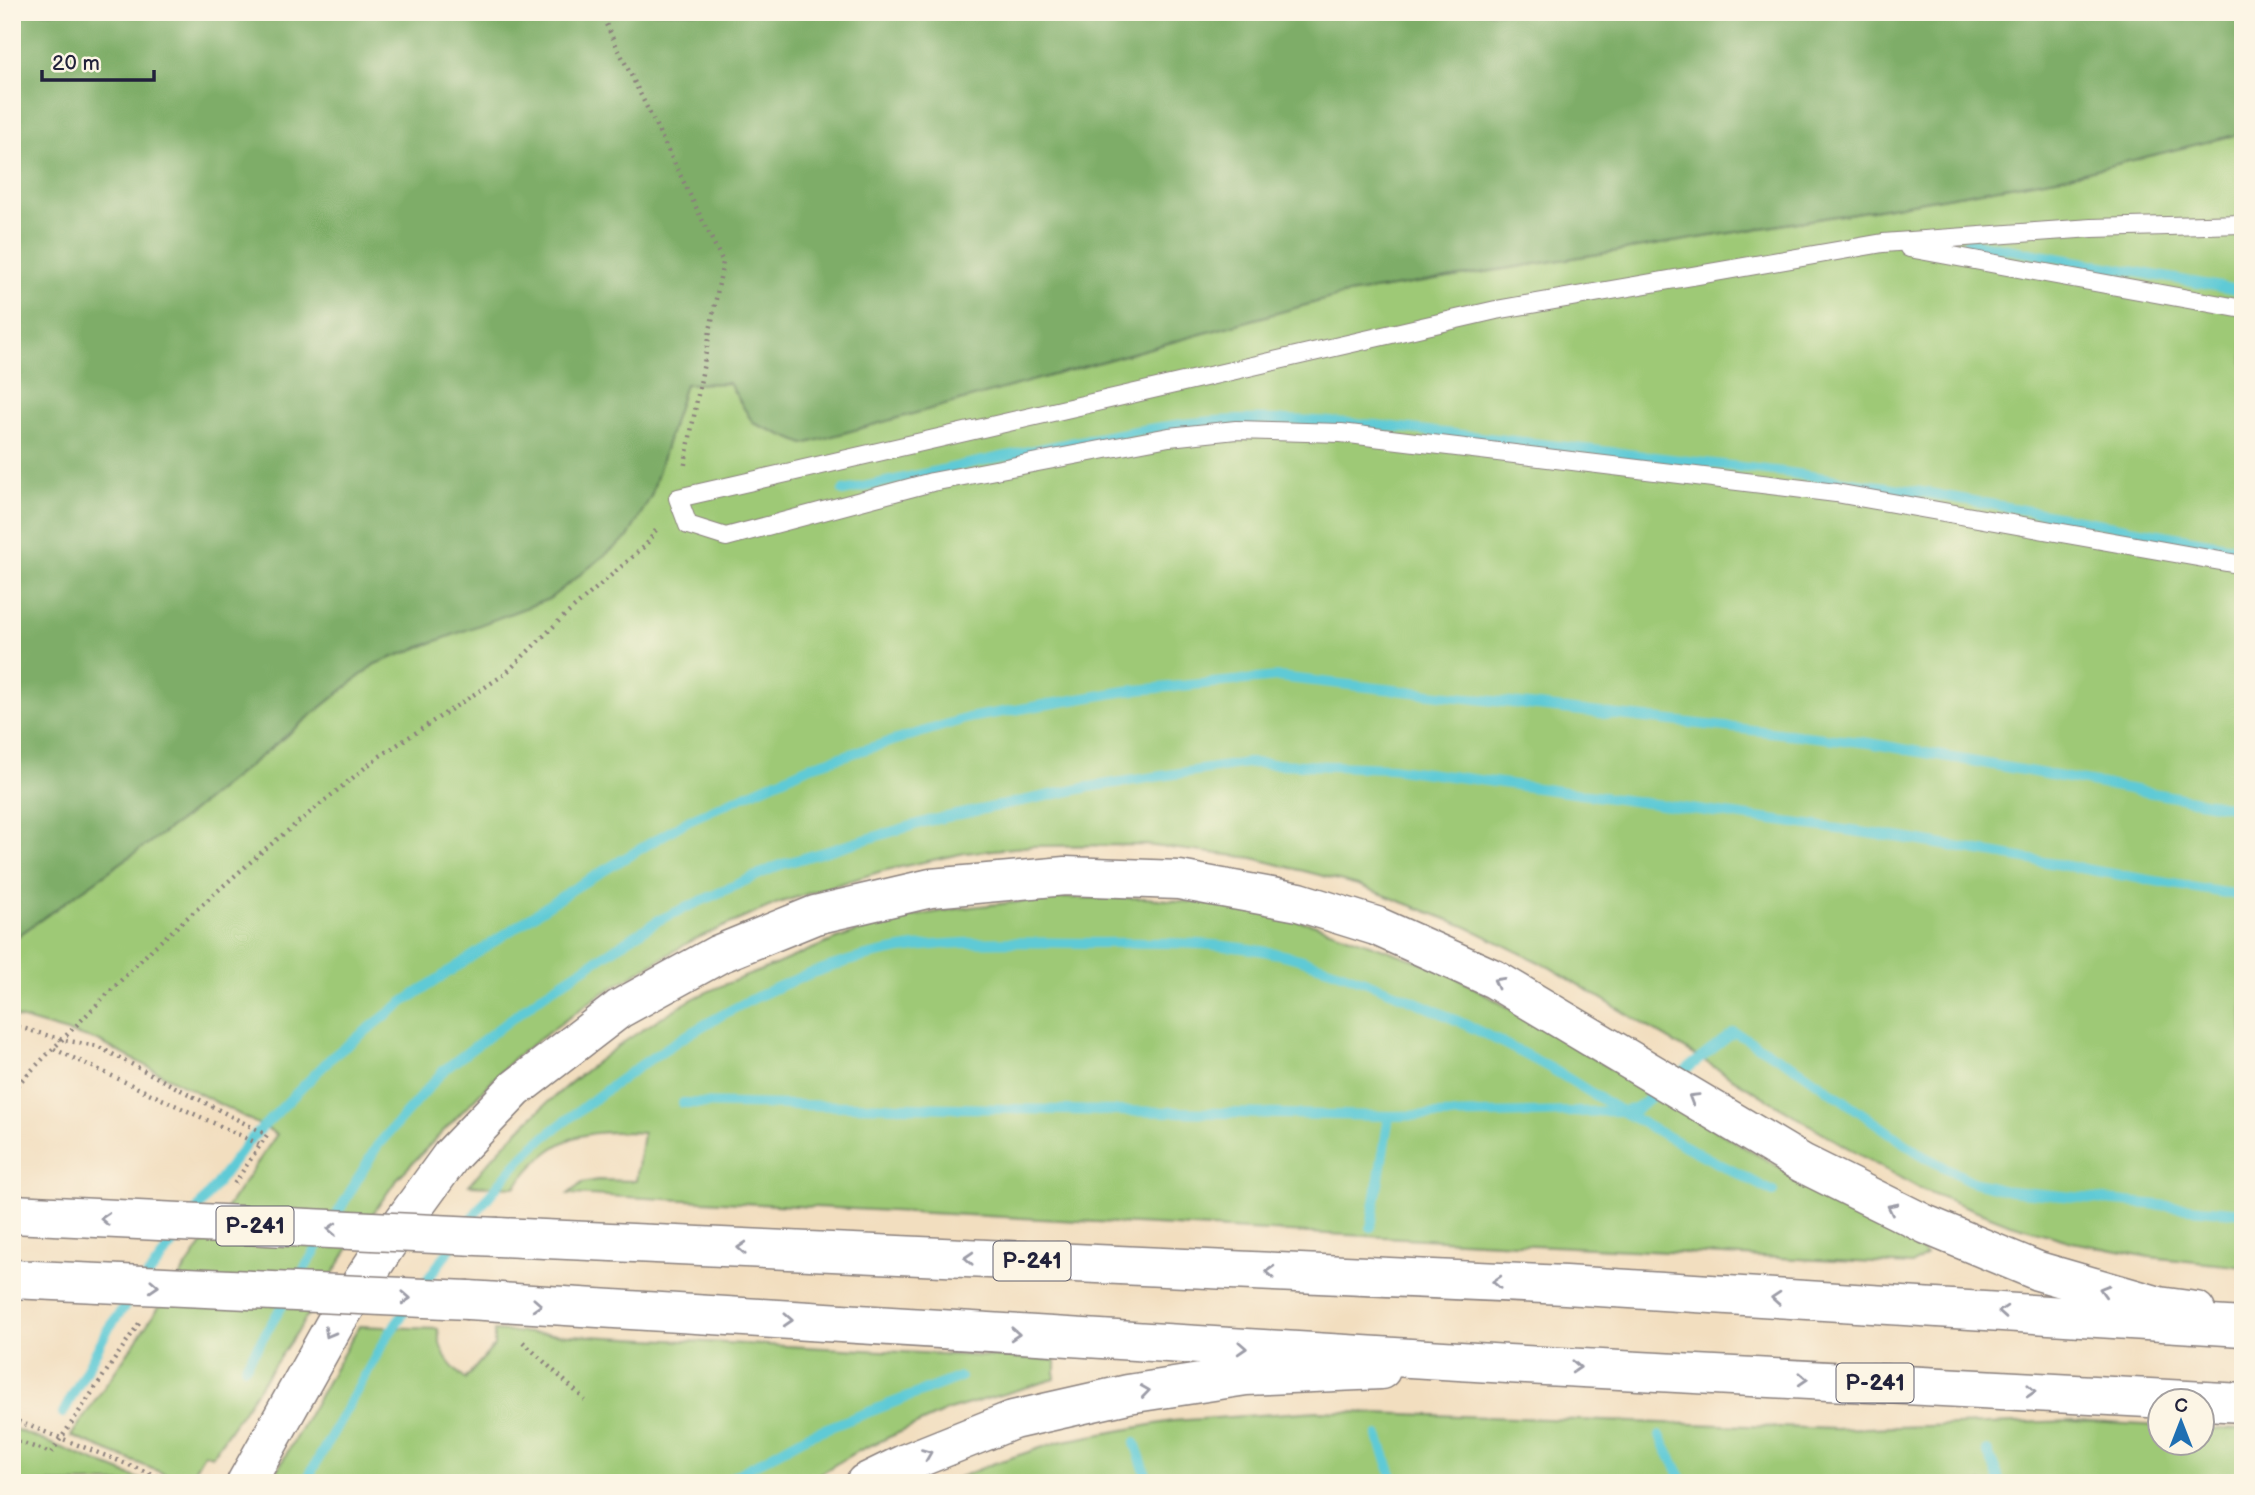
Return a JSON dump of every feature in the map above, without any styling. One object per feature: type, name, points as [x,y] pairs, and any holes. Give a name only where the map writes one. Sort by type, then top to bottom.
[{"type":"main road","points":[[246,1483],[337,1320],[387,1244],[451,1156],[515,1089],[619,1009],[719,954],[815,915],[931,888],[1065,876],[1179,880],[1298,902],[1376,926],[1494,979],[1802,1163],[1927,1225],[2038,1271],[2159,1306],[2243,1317]]},
{"type":"main road","name":"Р-241","points":[[12,1214],[1565,1285],[2243,1327]]},
{"type":"main road","name":"Р-241","points":[[12,1279],[468,1300],[1508,1364],[2243,1402]]},
{"type":"main road","points":[[865,1483],[906,1463],[1013,1420],[1129,1394],[1246,1376],[1508,1364]]},
{"type":"lane","points":[[2243,224],[2092,228],[1883,243],[1496,310],[678,498],[688,525],[726,537],[932,482],[1170,437],[1236,430],[1341,433],[1836,493],[2243,565]]},
{"type":"lane","points":[[1883,243],[2243,309]]},
{"type":"path","points":[[12,1090],[154,947],[264,850],[377,758],[505,674],[562,618],[646,545],[678,498],[723,262],[600,12]]},
{"type":"path","points":[[12,1025],[63,1040],[97,1046],[267,1135]]},
{"type":"path","points":[[54,1049],[259,1144]]},
{"type":"path","points":[[517,1336],[585,1400]]},
{"type":"path","points":[[12,1419],[175,1483]]},
{"type":"path","points":[[12,1439],[51,1453],[60,1440]]},
{"type":"green space","points":[[12,12],[2243,12],[2243,133],[2068,176],[1342,295],[804,444],[753,423],[729,383],[685,384],[651,496],[628,537],[549,599],[375,664],[184,818],[12,940]]},
{"type":"green space","points":[[2243,133],[2243,1267],[2149,1257],[2072,1242],[2008,1223],[1921,1189],[1863,1157],[1549,967],[1467,927],[1358,885],[1253,858],[1145,845],[1032,846],[965,853],[882,871],[778,903],[693,940],[598,996],[514,1058],[397,1179],[212,1456],[204,1453],[187,1483],[71,1436],[277,1134],[98,1041],[12,1016],[12,940],[184,818],[375,664],[548,599],[651,496],[685,384],[729,383],[753,423],[804,444],[1342,295],[2068,176]]},
{"type":"green space","points":[[1061,898],[1145,898],[1226,905],[1313,924],[1446,971],[1749,1150],[1913,1242],[1926,1255],[1912,1265],[568,1194],[582,1183],[598,1180],[636,1181],[643,1133],[602,1132],[571,1139],[543,1156],[515,1187],[469,1185],[517,1132],[570,1083],[628,1039],[699,996],[823,944],[886,923],[961,908]]},
{"type":"green space","points":[[359,1326],[438,1329],[446,1357],[465,1379],[494,1346],[494,1331],[1055,1360],[1055,1379],[949,1410],[854,1453],[805,1483],[270,1483]]},
{"type":"green space","points":[[1318,1411],[1836,1429],[2074,1421],[2146,1425],[2146,1456],[2216,1456],[2216,1429],[2243,1430],[2243,1483],[946,1483],[989,1465],[1058,1442],[1172,1421]]},
{"type":"green space","points":[[12,1428],[149,1483],[12,1483]]},
{"type":"waterway","points":[[1968,242],[2243,291]]},
{"type":"waterway","points":[[843,491],[1122,433],[1215,421],[1296,420],[1376,425],[1783,472],[1928,493],[2243,549]]},
{"type":"waterway","points":[[193,1215],[248,1142],[332,1057],[402,1003],[573,889],[689,820],[811,766],[968,718],[1126,691],[1278,677],[1869,743],[2243,809]]},
{"type":"waterway","points":[[333,1221],[377,1146],[444,1070],[544,994],[659,920],[780,865],[928,821],[1089,787],[1247,763],[1391,768],[1903,838],[2243,896]]},
{"type":"waterway","points":[[466,1226],[506,1176],[544,1137],[651,1058],[724,1014],[801,977],[880,953],[932,945],[986,942],[1198,944],[1252,949],[1302,960],[1395,993],[1485,1034],[1553,1069],[1657,1131],[1773,1192]]},
{"type":"waterway","points":[[683,1103],[1389,1116],[1621,1111],[1636,1109],[1734,1032],[1800,1070],[1923,1156],[1973,1182],[2010,1191],[2243,1213]]},
{"type":"waterway","points":[[1371,1227],[1389,1116]]},
{"type":"waterway","points":[[147,1277],[182,1231]]},
{"type":"waterway","points":[[295,1284],[323,1238]]},
{"type":"waterway","points":[[421,1288],[453,1245]]},
{"type":"waterway","points":[[63,1413],[108,1329],[135,1292]]},
{"type":"waterway","points":[[245,1367],[285,1301]]},
{"type":"waterway","points":[[305,1483],[386,1338],[410,1304]]},
{"type":"waterway","points":[[722,1483],[809,1435],[960,1377]]},
{"type":"waterway","points":[[1378,1436],[1395,1483]]},
{"type":"waterway","points":[[1660,1436],[1684,1483]]},
{"type":"waterway","points":[[1135,1443],[1149,1483]]},
{"type":"waterway","points":[[1987,1451],[2001,1483]]}]
